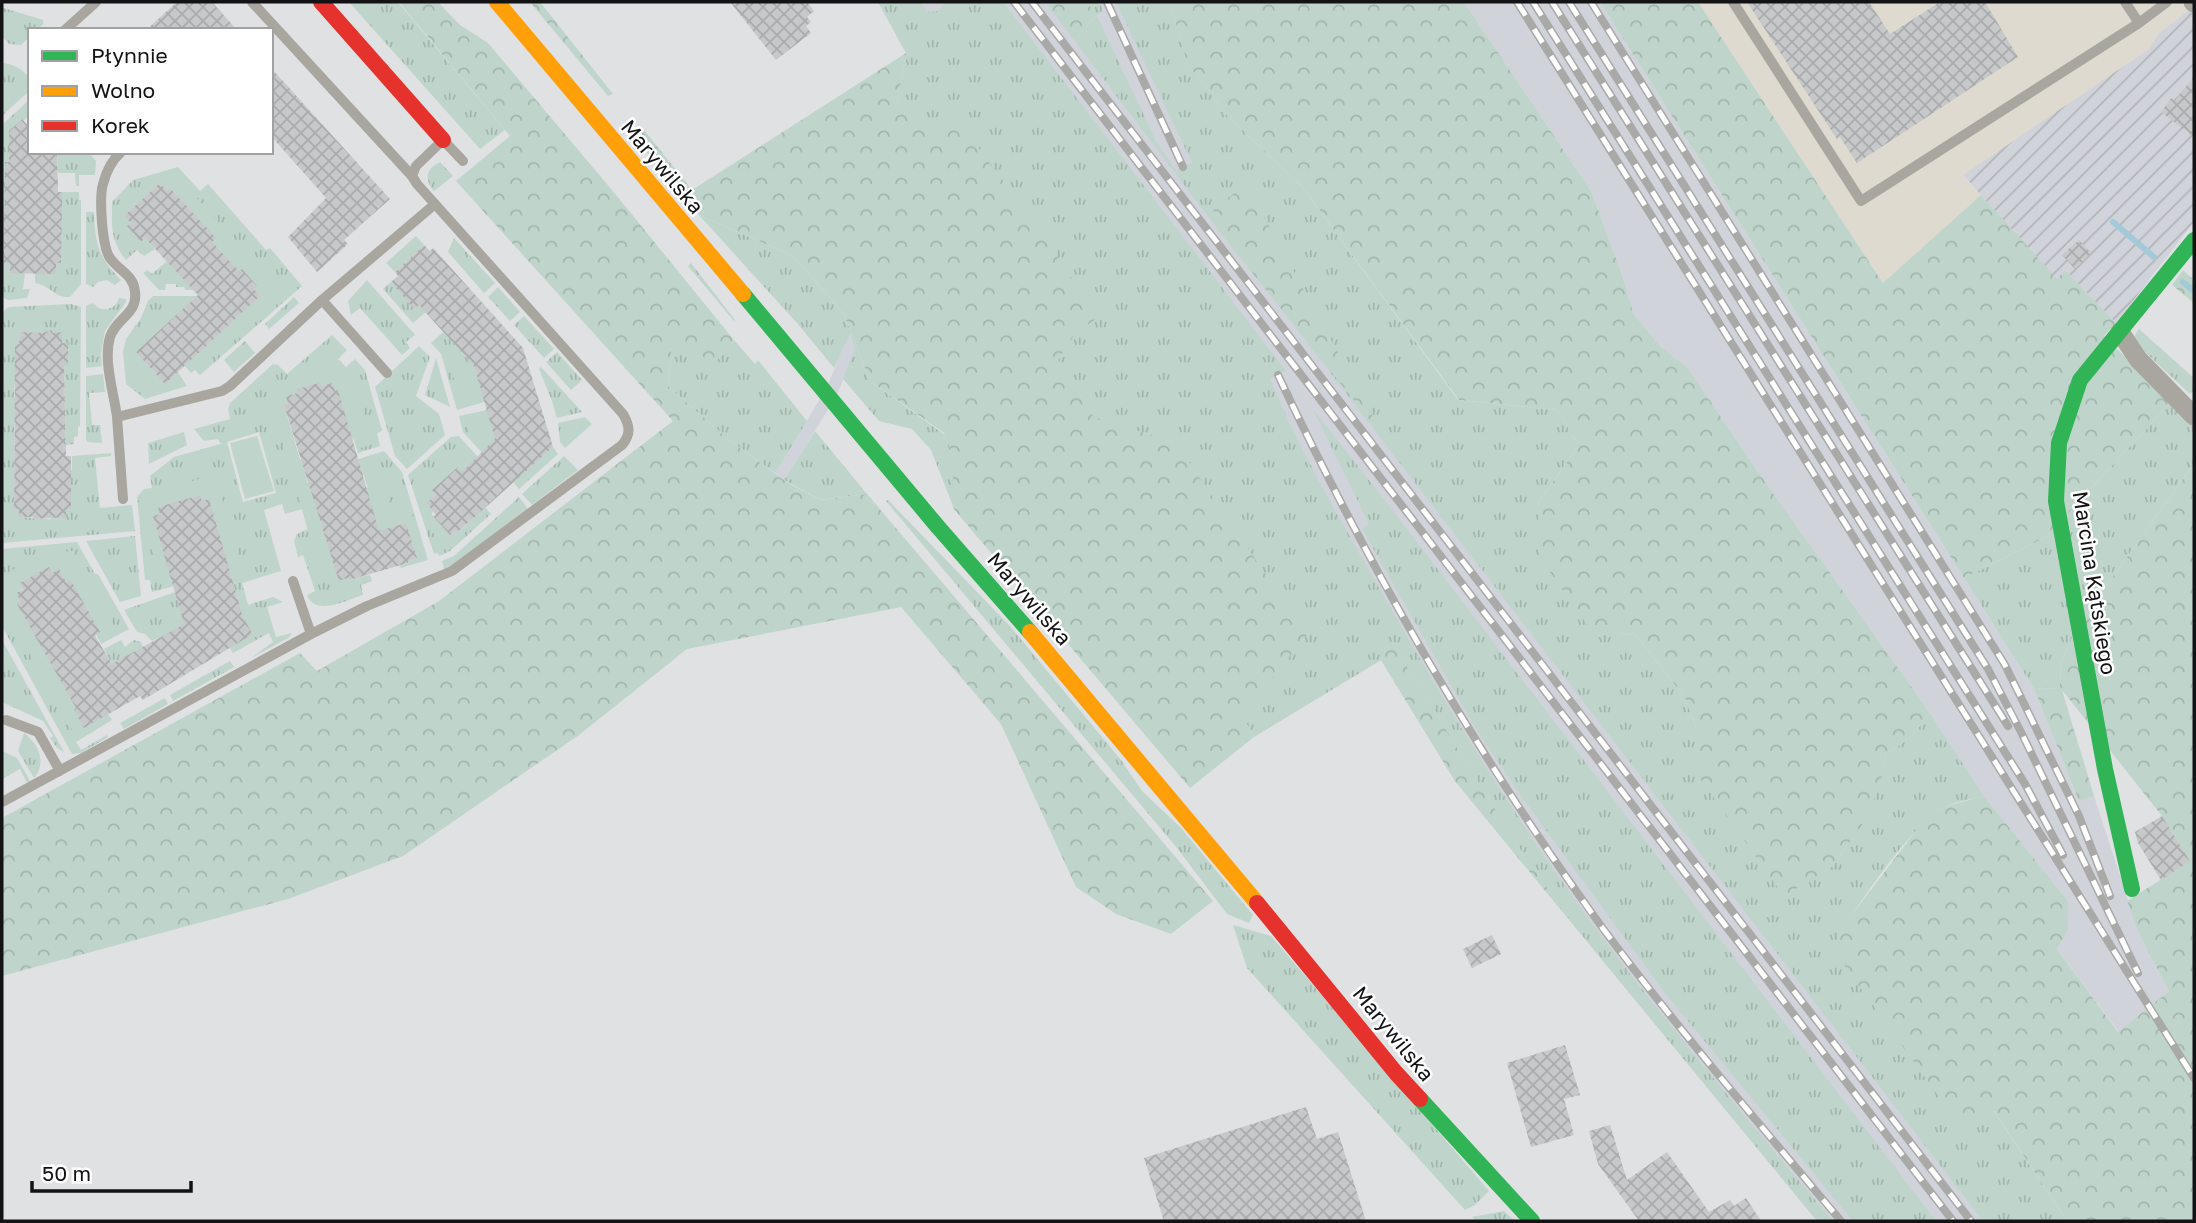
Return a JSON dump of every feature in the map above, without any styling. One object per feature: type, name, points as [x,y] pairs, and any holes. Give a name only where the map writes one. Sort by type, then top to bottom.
[{"type":"street","points":[[321,2],[443,140]]},
{"type":"street","name":"Marywilska","points":[[497,2],[938,527],[1070,678],[1396,1073],[1532,1221]]},
{"type":"street","name":"Marcina Kątskiego","points":[[2132,889],[2105,769],[2056,501],[2059,443],[2080,380],[2194,240]]},
{"type":"street","points":[[2120,332],[2138,359],[2194,416]]},
{"type":"lane","points":[[67,28],[96,2]]},
{"type":"lane","points":[[2,802],[311,634],[367,606],[452,571],[622,445],[629,436],[629,425],[623,414],[253,2]]},
{"type":"lane","points":[[1733,2],[1861,201],[2139,23],[2167,2]]},
{"type":"lane","points":[[2125,2],[2139,23]]},
{"type":"lane","points":[[412,176],[415,166],[443,140],[463,161]]},
{"type":"lane","points":[[109,156],[102,187],[104,235],[109,257],[130,277],[135,291],[133,309],[113,330],[109,340],[123,499]]},
{"type":"lane","points":[[117,417],[213,395],[230,386],[322,300],[435,204]]},
{"type":"lane","points":[[322,300],[387,373]]},
{"type":"lane","points":[[293,581],[311,634]]},
{"type":"lane","points":[[6,720],[38,732],[60,771]]},
{"type":"shaded area","points":[[878,2],[1170,2],[1187,63],[2067,1221],[1817,1221],[1455,781],[1381,660],[1254,737],[897,104],[906,53]]},
{"type":"shaded area","points":[[1464,2],[1600,2],[2034,689],[2079,801],[2094,796],[2139,934],[2169,991],[2119,1032],[2057,949],[2068,928],[2068,901],[1984,796],[1930,713],[1768,486],[1687,367],[1661,347],[1633,313],[1623,277],[1591,191]]},
{"type":"shaded area","points":[[1698,2],[2193,2],[2189,10],[2159,33],[2149,49],[1963,176],[1981,195],[1884,284]]},
{"type":"shaded area","points":[[2189,10],[2194,14],[2194,222],[2116,323],[2065,270],[2057,280],[1963,175],[2149,49],[2159,33]]},
{"type":"shaded area","points":[[849,333],[856,348],[836,397],[784,480],[775,473],[827,387]]},
{"type":"green space","points":[[349,2],[398,2],[505,130],[480,149]]},
{"type":"green space","points":[[399,2],[438,2],[460,25],[488,43],[734,340],[710,368],[672,347],[668,386],[729,440],[788,483],[821,500],[867,494],[1213,901],[1171,934],[1116,914],[1076,887],[1001,724],[901,607],[687,649],[579,735],[403,856],[288,899],[2,976],[2,818],[300,653],[317,671],[439,601],[673,421],[456,181],[510,136]]},
{"type":"green space","points":[[530,2],[540,2],[613,94],[608,96]]},
{"type":"green space","points":[[878,2],[921,2],[926,12],[938,11],[945,2],[1003,2],[1286,371],[1270,379],[1315,474],[1449,707],[1551,865],[1661,1013],[1833,1221],[1817,1221],[1570,921],[1516,843],[1392,642],[1381,660],[1254,737],[1242,715],[1176,443],[1094,417],[1058,360],[1074,334],[1097,318],[947,106],[938,148],[897,104],[906,53]]},
{"type":"green space","points":[[1045,2],[1086,2],[1097,15],[1074,40]]},
{"type":"green space","points":[[1086,2],[1099,2],[1103,10],[1097,16]]},
{"type":"green space","points":[[1116,2],[1170,2],[1187,63],[1227,115],[1304,189],[1458,400],[1557,410],[1579,445],[1538,503],[1591,630],[1636,635],[1685,698],[1697,730],[1697,774],[1833,866],[1867,814],[1878,787],[1886,755],[1913,735],[1930,713],[1984,796],[1946,806],[1930,817],[1885,868],[1837,940],[1968,1137],[1993,1110],[2067,1221],[1983,1221],[1272,297],[1382,435],[1246,185],[1213,210],[1226,240],[1074,40],[1097,16],[1156,141],[1176,170],[1192,163]]},
{"type":"green space","points":[[1170,2],[1464,2],[1591,191],[1623,277],[1633,313],[1661,347],[1687,367],[1768,486],[1930,713],[1913,735],[1886,755],[1880,785],[1866,819],[1833,866],[1784,896],[1697,774],[1697,730],[1685,698],[1636,635],[1591,630],[1540,558],[1538,503],[1579,445],[1557,410],[1459,400],[1304,189],[1227,115],[1187,63]]},
{"type":"green space","points":[[1600,2],[1698,2],[1883,283],[1981,195],[2057,279],[2065,270],[2116,323],[2104,336],[2171,402],[2046,537],[1964,578]]},
{"type":"green space","points":[[2,9],[43,20],[43,24],[39,28],[28,28],[28,38],[21,45],[9,44],[2,36]]},
{"type":"green space","points":[[906,53],[897,104],[938,147],[946,105],[1043,234],[1097,318],[1074,335],[1058,360],[1094,417],[1176,443],[1307,635],[1242,715],[1254,737],[1190,788],[953,508],[953,456],[944,433],[870,381],[844,314],[793,256],[699,215],[637,141],[644,130],[692,190]]},
{"type":"green space","points":[[2,63],[14,66],[28,76],[28,92],[2,116]]},
{"type":"green space","points":[[28,101],[28,117],[23,121],[21,119],[9,132],[9,162],[5,163],[5,173],[10,173],[10,272],[25,273],[23,289],[30,289],[27,298],[8,300],[2,297],[2,125]]},
{"type":"green space","points":[[57,154],[90,154],[96,161],[95,175],[79,175],[79,186],[76,186],[75,173],[58,173]]},
{"type":"green space","points":[[440,162],[453,176],[434,191],[428,182],[428,174],[432,167]]},
{"type":"green space","points":[[178,167],[200,191],[208,184],[266,250],[270,248],[302,286],[200,375],[195,370],[191,373],[184,365],[260,296],[254,289],[257,286],[212,242],[215,238],[170,188],[167,191],[160,183],[124,216],[131,223],[128,226],[141,241],[145,238],[155,249],[144,256],[137,250],[126,260],[117,246],[112,226],[112,202],[133,180]]},
{"type":"green space","points":[[174,172],[280,292],[237,330],[231,323],[260,296],[254,289],[257,286],[212,242],[215,238],[170,188],[167,191],[160,183],[124,216],[131,223],[128,227],[141,242],[134,249],[116,228],[116,214],[159,176]]},
{"type":"green space","points":[[1246,184],[1385,439],[1226,240],[1213,210]]},
{"type":"green space","points":[[62,192],[79,192],[81,200],[81,284],[70,297],[60,296],[35,283],[35,271],[56,274],[56,263],[61,263]]},
{"type":"green space","points":[[86,212],[94,212],[99,249],[107,264],[121,280],[115,285],[107,280],[98,282],[93,287],[86,284]]},
{"type":"green space","points":[[699,215],[793,256],[844,314],[870,381],[945,435],[953,456],[953,506],[931,450],[912,429],[879,421],[843,379],[855,348],[850,334],[834,368]]},
{"type":"green space","points":[[416,236],[424,245],[395,272],[386,263]]},
{"type":"green space","points":[[454,238],[495,283],[484,293],[448,252]]},
{"type":"green space","points":[[167,261],[196,288],[185,290],[184,287],[176,287],[176,284],[166,284],[165,290],[159,290],[143,273],[148,270],[152,274]]},
{"type":"green space","points":[[691,263],[735,320],[734,321],[688,266]]},
{"type":"green space","points":[[2183,270],[2194,280],[2194,303],[2172,285]]},
{"type":"green space","points":[[367,280],[415,335],[406,342],[410,348],[402,355],[360,308],[351,315],[348,301]]},
{"type":"green space","points":[[391,282],[414,308],[419,305],[426,312],[413,323],[383,289]]},
{"type":"green space","points":[[498,287],[520,312],[510,321],[488,297]]},
{"type":"green space","points":[[153,296],[198,296],[136,352],[164,383],[178,372],[187,386],[145,399],[126,384],[123,352],[126,339]]},
{"type":"green space","points":[[294,297],[299,303],[269,329],[265,324]]},
{"type":"green space","points":[[119,298],[126,299],[126,302],[105,331],[101,353],[102,366],[86,368],[86,306],[93,303],[107,309],[114,306]]},
{"type":"green space","points":[[177,298],[187,310],[170,320],[136,352],[165,384],[155,393],[127,362],[128,342]]},
{"type":"green space","points":[[71,304],[81,307],[80,426],[78,436],[74,437],[74,444],[66,445],[64,365],[68,365],[68,343],[62,343],[62,333],[53,333],[52,330],[20,333],[19,344],[15,344],[15,356],[20,356],[15,365],[18,385],[14,385],[14,397],[18,397],[18,421],[14,421],[14,509],[19,509],[20,517],[65,517],[66,510],[71,509],[71,480],[66,471],[72,470],[72,456],[111,453],[111,456],[95,458],[100,508],[132,505],[135,531],[2,543],[2,312],[9,307]]},
{"type":"green space","points":[[524,316],[554,349],[544,358],[514,325]]},
{"type":"green space","points":[[2139,329],[2194,378],[2194,390],[2190,394],[2132,340]]},
{"type":"green space","points":[[443,332],[474,366],[484,402],[457,410],[441,354],[431,343]]},
{"type":"green space","points":[[332,335],[347,350],[338,359],[346,367],[355,359],[365,370],[382,431],[377,433],[380,446],[358,453],[354,439],[351,440],[338,390],[335,391],[333,383],[320,386],[318,383],[298,389],[298,393],[286,396],[288,404],[284,406],[300,460],[305,459],[307,483],[311,482],[321,525],[325,524],[328,536],[325,537],[340,581],[370,575],[372,581],[361,585],[363,595],[340,603],[324,606],[311,602],[307,595],[315,591],[303,555],[298,557],[294,541],[297,534],[308,529],[302,509],[285,514],[282,504],[264,510],[281,571],[242,583],[248,605],[273,597],[283,602],[267,607],[276,637],[292,633],[288,638],[251,658],[273,642],[269,633],[233,653],[229,647],[253,633],[243,617],[209,500],[202,501],[200,495],[158,507],[160,514],[153,516],[178,585],[152,592],[150,580],[145,580],[137,497],[144,489],[152,488],[150,476],[174,457],[224,443],[220,443],[218,439],[204,441],[194,429],[230,419],[230,403],[273,364],[287,374]],"holes":[[[259,432],[276,493],[243,502],[227,442]]]},
{"type":"green space","points":[[734,340],[755,364],[758,360],[807,421],[775,473],[729,440],[668,386],[672,346],[710,367]]},
{"type":"green space","points":[[245,341],[255,353],[234,372],[224,360]]},
{"type":"green space","points":[[419,346],[430,357],[416,396],[439,414],[445,435],[407,469],[395,456],[375,387]]},
{"type":"green space","points":[[557,352],[582,380],[571,390],[546,362]]},
{"type":"green space","points":[[436,358],[450,407],[425,395]]},
{"type":"green space","points":[[469,361],[474,366],[484,401],[461,407],[453,375]]},
{"type":"green space","points":[[340,366],[354,381],[372,444],[357,449],[354,439],[351,440],[338,391],[335,391],[333,383],[320,386],[318,383],[298,389],[298,393],[286,396],[288,404],[284,406],[300,460],[305,459],[307,483],[311,482],[321,525],[325,524],[328,536],[325,537],[340,581],[348,578],[352,589],[338,593],[321,576],[269,395],[282,383]]},
{"type":"green space","points":[[541,367],[582,412],[557,418],[539,369]]},
{"type":"green space","points":[[103,374],[105,392],[89,393],[92,425],[100,425],[102,443],[87,442],[86,376]]},
{"type":"green space","points":[[2171,402],[2194,426],[2194,464],[2078,625],[2061,662],[2060,688],[2034,689],[1964,578],[2046,537]]},
{"type":"green space","points":[[1313,409],[1936,1221],[1853,1221],[1665,993],[1523,799],[1476,729],[1362,529],[1369,524]]},
{"type":"green space","points":[[487,410],[496,443],[483,454],[463,432],[459,416]]},
{"type":"green space","points":[[487,411],[496,443],[486,452],[470,434],[465,417]]},
{"type":"green space","points":[[585,417],[592,424],[565,448],[560,442],[558,423]]},
{"type":"green space","points":[[815,431],[867,494],[821,500],[784,480]]},
{"type":"green space","points":[[184,432],[187,445],[149,464],[148,443]]},
{"type":"green space","points":[[257,436],[274,491],[245,499],[230,443]]},
{"type":"green space","points":[[459,436],[479,458],[448,476],[426,504],[433,512],[431,514],[450,535],[456,530],[459,532],[485,507],[491,514],[450,551],[439,556],[438,553],[434,554],[408,475],[451,437]]},
{"type":"green space","points":[[461,442],[477,460],[462,473],[457,467],[432,490],[436,495],[426,503],[433,512],[431,514],[450,535],[456,530],[464,537],[449,550],[426,525],[414,487]]},
{"type":"green space","points":[[553,447],[558,454],[519,489],[513,482]]},
{"type":"green space","points":[[384,451],[402,472],[428,560],[401,568],[400,566],[408,561],[417,558],[408,529],[379,531],[365,489],[368,488],[364,475],[360,476],[355,460]]},
{"type":"green space","points":[[564,456],[578,470],[532,505],[522,494]]},
{"type":"green space","points":[[377,460],[392,511],[410,507],[424,557],[417,558],[408,529],[379,531],[365,489],[368,488],[364,475],[360,476],[356,465]]},
{"type":"green space","points":[[2194,464],[2194,1221],[2067,1221],[1994,1111],[1968,1137],[1836,954],[1837,940],[1848,920],[1923,821],[1943,807],[1984,796],[2068,901],[2068,929],[2057,949],[2118,1032],[2169,991],[2139,934],[2127,901],[2190,861],[2162,816],[2062,690],[2094,796],[2079,801],[2034,689],[2060,688],[2061,662],[2078,625]]},
{"type":"green space","points":[[215,474],[244,574],[232,578],[209,500],[202,501],[200,495],[158,507],[160,514],[153,516],[168,568],[158,571],[138,498]]},
{"type":"green space","points":[[519,497],[528,509],[445,571],[442,561],[454,556]]},
{"type":"green space","points":[[888,500],[1010,626],[1121,760],[1142,791],[1181,828],[1253,915],[1249,923],[1227,914],[1177,848],[886,501]]},
{"type":"green space","points":[[135,536],[141,596],[120,602],[86,541]]},
{"type":"green space","points":[[77,542],[129,629],[101,644],[70,579],[66,582],[59,569],[52,573],[49,568],[16,593],[21,602],[18,604],[84,727],[108,714],[112,720],[76,742],[81,750],[107,735],[108,737],[81,753],[72,754],[2,626],[2,549]]},
{"type":"green space","points":[[73,551],[113,625],[100,632],[70,579],[66,582],[59,569],[52,573],[49,568],[16,593],[21,602],[18,604],[76,708],[74,710],[86,732],[76,737],[2,605],[4,575],[41,553]]},
{"type":"green space","points":[[175,592],[188,627],[169,638],[166,634],[152,641],[145,634],[137,632],[124,610]]},
{"type":"green space","points":[[2,640],[64,752],[57,748],[50,738],[53,736],[43,721],[2,702]]},
{"type":"green space","points":[[121,640],[125,647],[134,640],[141,642],[143,647],[135,651],[137,656],[114,668],[104,649]]},
{"type":"green space","points":[[1391,641],[1516,843],[1570,921],[1455,781],[1381,660]]},
{"type":"green space","points":[[230,661],[234,667],[173,701],[170,695]]},
{"type":"green space","points":[[165,698],[168,704],[124,729],[120,723]]},
{"type":"green space","points":[[24,733],[40,754],[40,766],[34,778],[18,751]]},
{"type":"green space","points":[[2,751],[17,758],[30,781],[27,783],[20,769],[2,779]]},
{"type":"green space","points":[[1233,925],[1271,936],[1489,1191],[1475,1205],[1465,1210],[1247,968]]},
{"type":"green space","points":[[1504,1211],[1515,1221],[1476,1221],[1472,1217]]},
{"type":"building","points":[[177,2],[212,2],[235,28],[148,28]]},
{"type":"building","points":[[730,2],[807,2],[814,11],[807,17],[811,22],[806,26],[811,33],[776,60]]},
{"type":"building","points":[[1747,2],[1869,2],[1890,34],[1940,2],[1985,2],[2018,57],[1857,163],[1840,137],[1837,139]]},
{"type":"building","points":[[273,70],[390,199],[344,240],[348,244],[317,272],[288,237],[326,198],[273,138]]},
{"type":"building","points":[[2194,76],[2194,137],[2161,112],[2171,98],[2175,101]]},
{"type":"building","points":[[22,119],[28,126],[28,154],[57,154],[62,217],[61,263],[56,263],[56,274],[10,273],[10,263],[4,263],[5,162],[9,162],[9,131]]},
{"type":"building","points":[[160,183],[167,191],[170,188],[216,238],[212,242],[239,271],[242,269],[257,286],[254,289],[260,296],[165,384],[136,352],[198,295],[145,238],[141,242],[127,226],[131,223],[124,216]]},
{"type":"building","points":[[2079,240],[2091,253],[2075,269],[2062,255]]},
{"type":"building","points":[[424,245],[430,251],[433,248],[523,348],[553,447],[458,532],[456,530],[450,535],[433,516],[436,515],[426,503],[436,495],[432,490],[458,467],[462,472],[495,439],[474,366],[419,305],[414,309],[391,282],[398,276],[395,272]]},
{"type":"building","points":[[52,330],[53,333],[62,332],[62,343],[68,343],[68,365],[64,365],[66,456],[71,456],[71,509],[66,510],[66,517],[33,519],[19,517],[19,509],[14,509],[15,344],[19,344],[20,332],[40,333]]},
{"type":"building","points":[[319,383],[320,386],[333,383],[335,391],[338,390],[379,531],[406,523],[417,558],[408,563],[339,581],[284,405],[288,404],[286,396],[298,393],[297,389]]},
{"type":"building","points":[[200,495],[202,501],[209,499],[243,617],[253,634],[143,700],[140,696],[84,728],[74,710],[76,708],[17,604],[21,602],[16,593],[23,589],[20,583],[49,567],[52,573],[59,569],[66,582],[70,579],[100,632],[95,636],[112,664],[184,624],[153,516],[160,514],[158,507]]},
{"type":"building","points":[[2162,816],[2190,861],[2161,880],[2138,843],[2135,832]]},
{"type":"building","points":[[1492,935],[1501,954],[1472,968],[1463,949]]},
{"type":"building","points":[[1565,1045],[1580,1095],[1564,1099],[1574,1135],[1531,1147],[1507,1063]]},
{"type":"building","points":[[1306,1107],[1317,1139],[1338,1132],[1366,1221],[1164,1221],[1144,1158]]},
{"type":"building","points":[[1610,1125],[1627,1180],[1667,1152],[1709,1212],[1730,1200],[1734,1206],[1746,1198],[1761,1221],[1639,1221],[1598,1164],[1589,1131]]},
{"type":"waterway","points":[[2113,222],[2154,257]]},
{"type":"waterway","points":[[2183,282],[2194,291]]},
{"type":"railway","points":[[1014,2],[1953,1221]]},
{"type":"railway","points":[[1032,2],[1971,1221]]},
{"type":"railway","points":[[1107,2],[1183,167]]},
{"type":"railway","points":[[1517,2],[2194,1078]]},
{"type":"railway","points":[[1533,2],[2025,784],[2063,855]]},
{"type":"railway","points":[[1552,2],[2008,726]]},
{"type":"railway","points":[[1569,2],[1988,669],[2138,973]]},
{"type":"railway","points":[[1591,2],[2005,665],[2079,816],[2110,896]]},
{"type":"railway","points":[[1278,375],[1388,590],[1512,797],[1632,967],[1841,1221]]},
{"type":"traffic: fast","points":[[2132,889],[2105,769],[2056,501],[2059,443],[2080,380],[2194,240]]},
{"type":"traffic: fast","points":[[743,294],[938,527],[1030,632]]},
{"type":"traffic: fast","points":[[1420,1099],[1532,1221]]},
{"type":"traffic: slow","points":[[497,2],[743,294]]},
{"type":"traffic: slow","points":[[1030,632],[1257,903]]},
{"type":"traffic: jam","points":[[321,2],[443,140]]},
{"type":"traffic: jam","points":[[1257,903],[1420,1099]]}]
